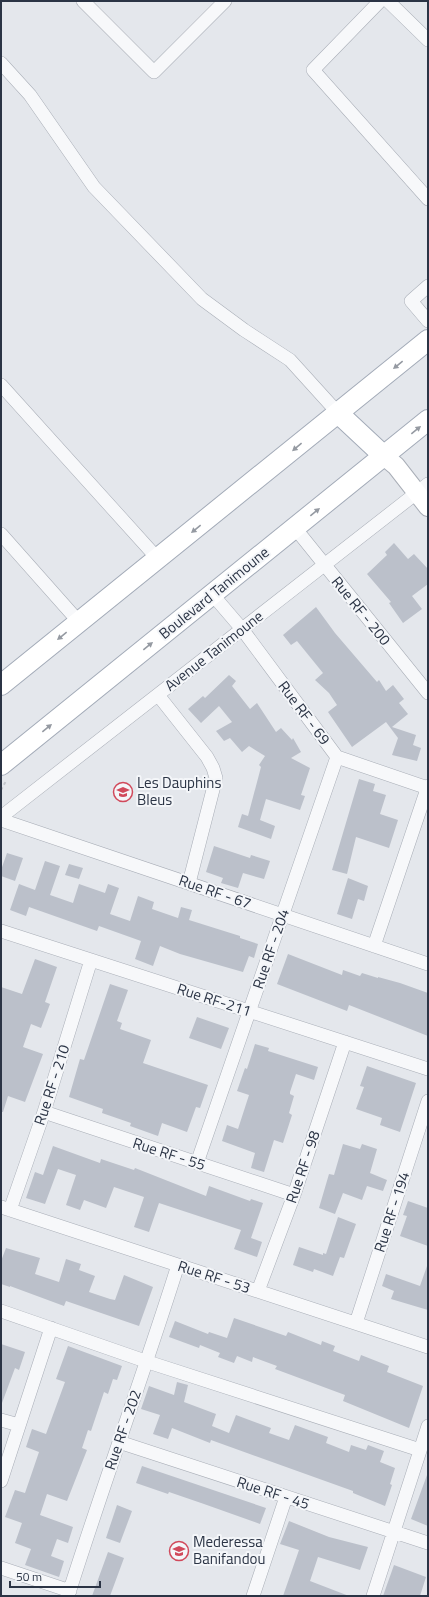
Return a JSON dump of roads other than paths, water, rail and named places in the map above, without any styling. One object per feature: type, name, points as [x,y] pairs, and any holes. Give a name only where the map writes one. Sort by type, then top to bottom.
[{"type":"main road","points":[[4,678],[80,622],[428,340]]},
{"type":"main road","points":[[338,412],[384,456],[422,488],[428,507]]},
{"type":"main road","name":"Boulevard Tanimoune","points":[[1,765],[428,420]]},
{"type":"street","points":[[83,1],[154,72],[225,1]]},
{"type":"street","points":[[380,1],[312,70],[428,200]]},
{"type":"street","points":[[388,1],[428,40]]},
{"type":"street","points":[[1,63],[30,95],[94,187],[191,288],[202,299],[244,330],[290,360],[338,412]]},
{"type":"street","points":[[428,286],[411,301],[428,321]]},
{"type":"street","points":[[1,385],[158,559]]},
{"type":"street","name":"Avenue Tanimoune","points":[[1,817],[422,488]]},
{"type":"street","name":"Rue RF - 200","points":[[295,528],[428,694]]},
{"type":"street","points":[[1,534],[80,622]]},
{"type":"street","name":"Rue RF - 69","points":[[212,594],[242,629],[337,757],[428,787]]},
{"type":"street","points":[[158,695],[207,757],[216,778],[189,883]]},
{"type":"street","name":"Rue RF - 204","points":[[197,1163],[337,757]]},
{"type":"street","points":[[374,946],[428,787]]},
{"type":"street","name":"Rue RF - 67","points":[[1,820],[428,964]]},
{"type":"street","name":"Rue RF-211","points":[[1,931],[428,1069]]},
{"type":"street","name":"Rue RF - 210","points":[[6,1208],[44,1112],[92,960]]},
{"type":"street","name":"Rue RF - 98","points":[[258,1291],[294,1196],[345,1042]]},
{"type":"street","name":"Rue RF - 194","points":[[356,1323],[428,1101]]},
{"type":"street","name":"Rue RF - 55","points":[[44,1112],[294,1196]]},
{"type":"street","name":"Rue RF - 53","points":[[6,1208],[428,1347]]},
{"type":"street","name":"Rue RF - 202","points":[[69,1594],[118,1442],[148,1362],[178,1265]]},
{"type":"street","points":[[1,1311],[148,1362],[420,1450]]},
{"type":"street","points":[[1,1481],[51,1328]]},
{"type":"street","points":[[1,1420],[19,1425]]},
{"type":"street","points":[[373,1596],[428,1426]]},
{"type":"street","name":"Rue RF - 45","points":[[118,1442],[428,1543]]},
{"type":"street","points":[[253,1596],[286,1497]]},
{"type":"street","points":[[1,1568],[69,1594]]},
{"type":"place","name":"Les Dauphins Bleus","points":[[123,792]]},
{"type":"place","name":"Mederessa Banifandou","points":[[179,1551]]}]
